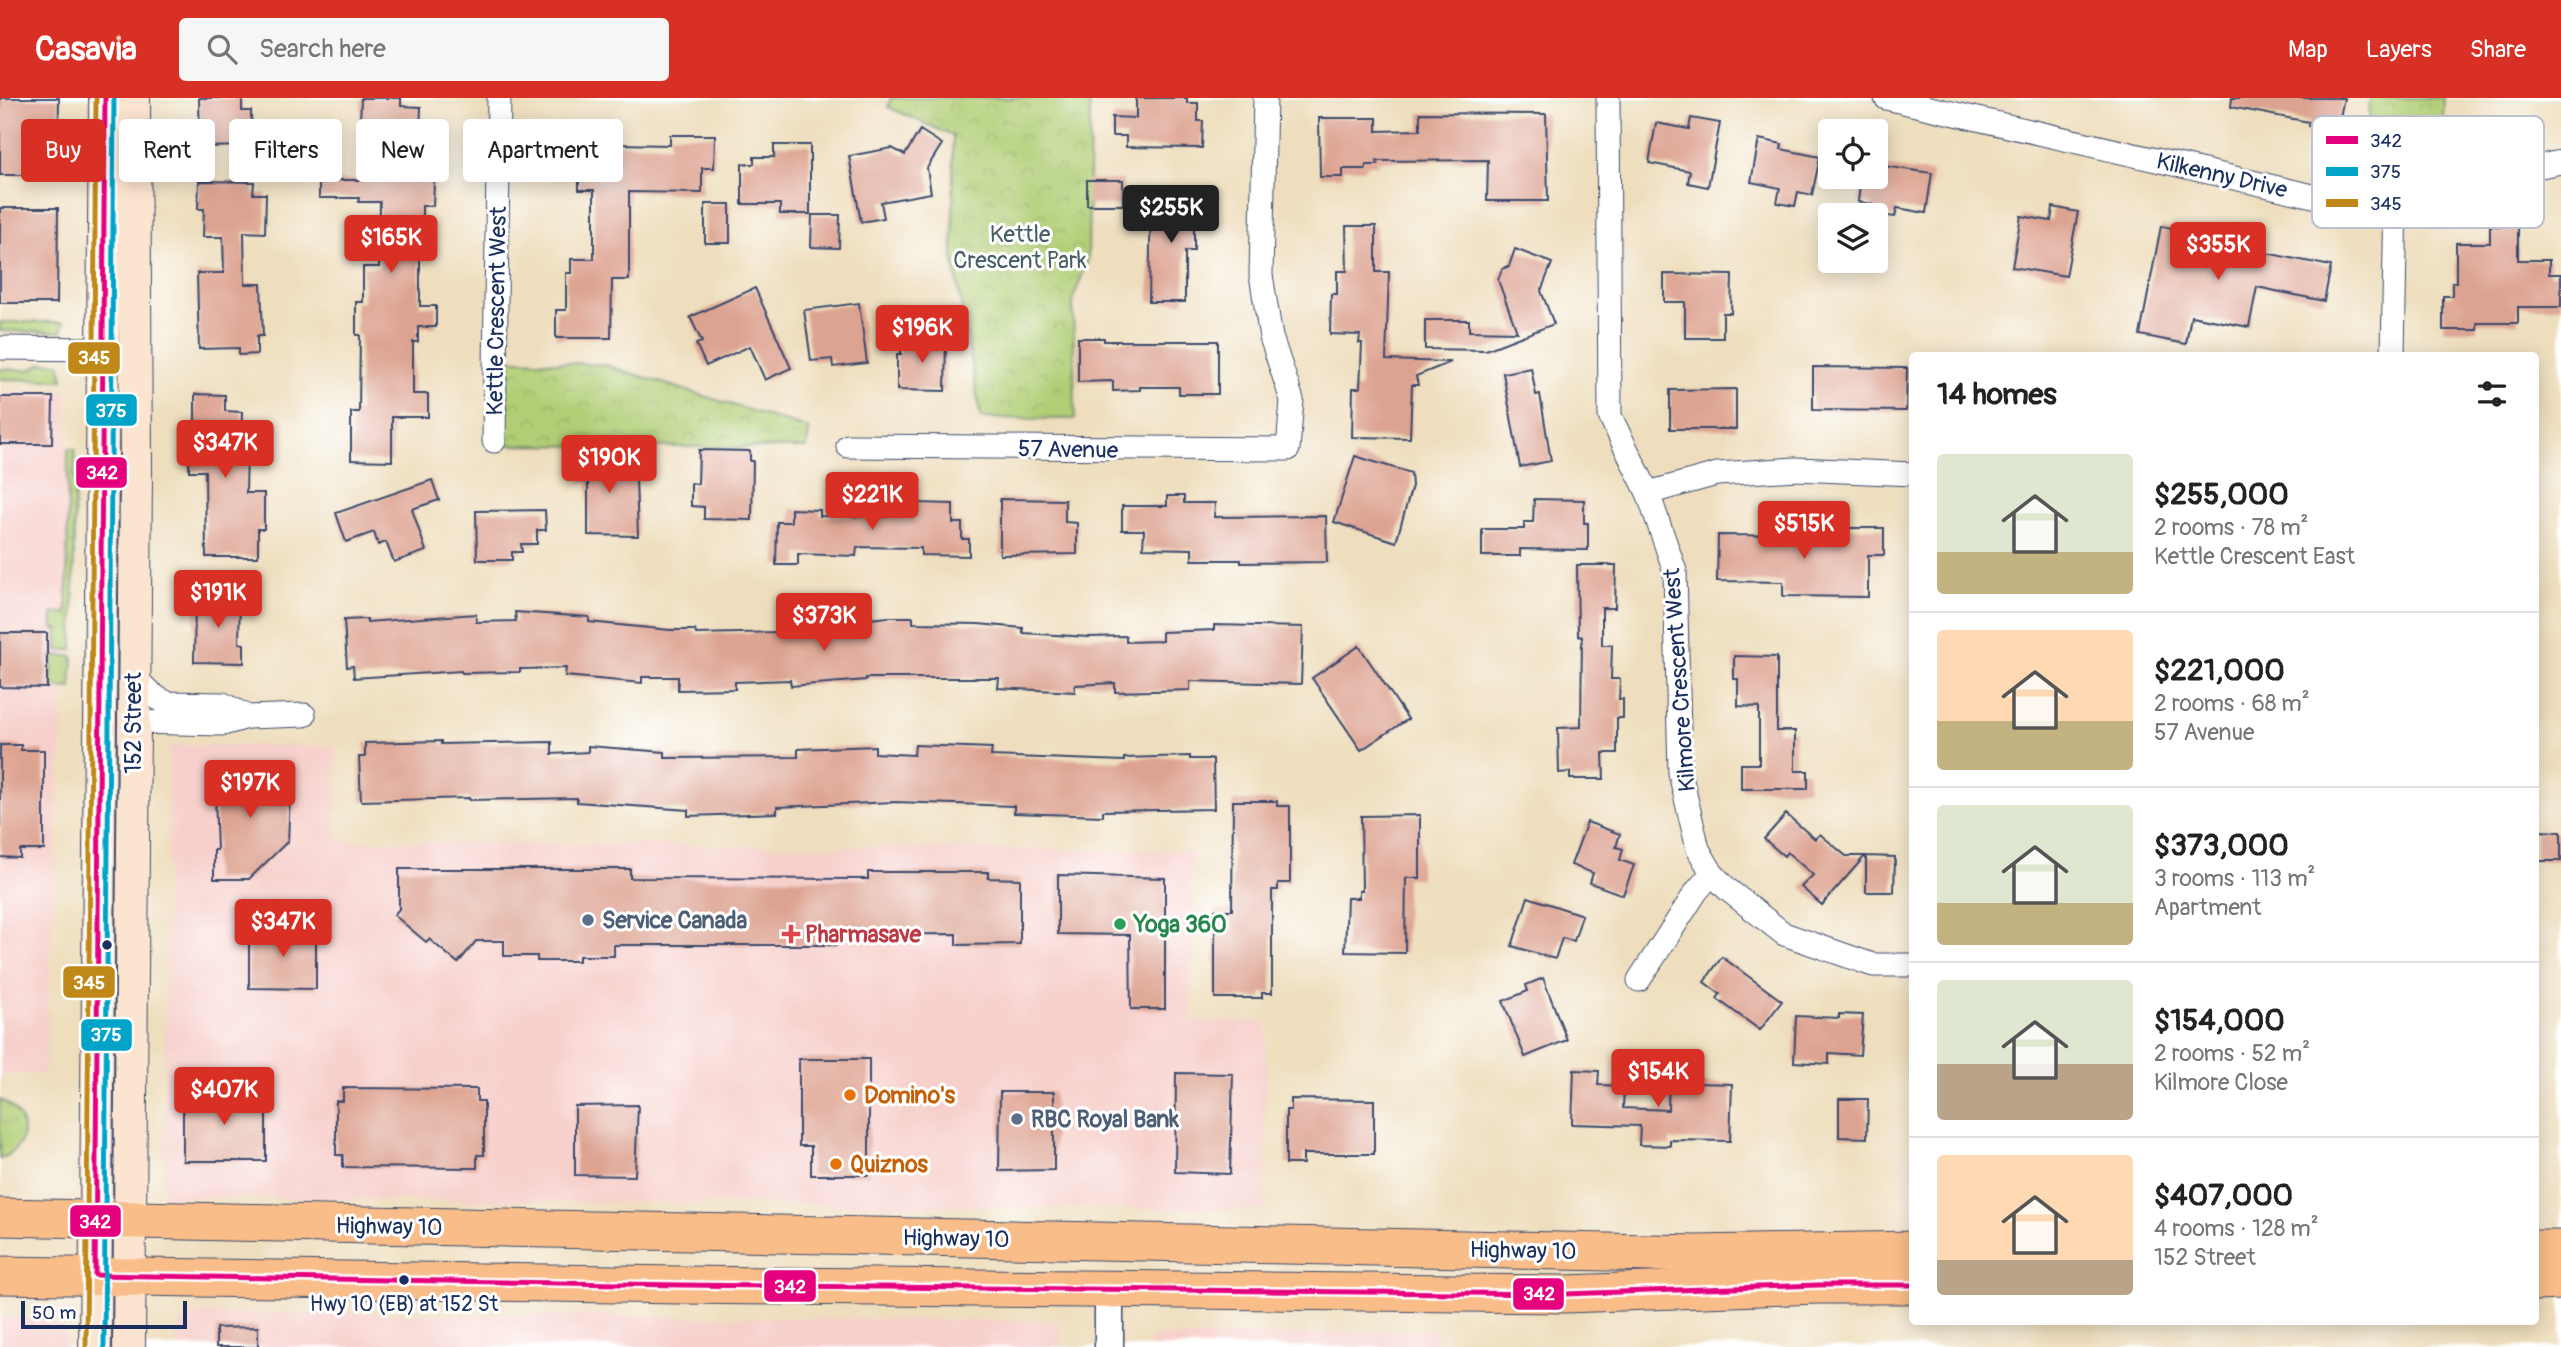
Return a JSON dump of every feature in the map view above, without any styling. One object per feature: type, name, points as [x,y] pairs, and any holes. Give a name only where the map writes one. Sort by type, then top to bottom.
[{"type":"highway","name":"Highway 10","points":[[0,1217],[1697,1254],[1909,1250]]},
{"type":"highway","points":[[1038,1288],[1092,1263],[1120,1241]]},
{"type":"highway","points":[[1109,1289],[1115,1273],[1164,1241]]},
{"type":"highway","points":[[2539,1249],[2561,1249]]},
{"type":"highway","name":"Highway 10","points":[[0,1275],[1565,1294],[1818,1285],[1909,1285]]},
{"type":"highway","points":[[2539,1282],[2561,1282]]},
{"type":"main road","name":"152 Street","points":[[105,98],[99,713],[113,1275],[129,1347]]},
{"type":"main road","name":"152 Street","points":[[113,1220],[133,808],[136,408],[134,98]]},
{"type":"main road","points":[[102,349],[116,354],[136,408]]},
{"type":"main road","points":[[100,627],[116,650],[118,700],[122,712],[134,722]]},
{"type":"main road","points":[[99,713],[114,725],[117,735],[117,767],[133,808]]},
{"type":"main road","name":"152 Street","points":[[95,1347],[113,1275]]},
{"type":"street","name":"Kettle Crescent West","points":[[494,441],[499,98]]},
{"type":"street","name":"57 Avenue","points":[[848,446],[1249,451],[1289,449],[1292,400],[1271,337],[1261,275],[1265,98]]},
{"type":"street","name":"Kilmore Crescent West","points":[[1608,98],[1610,416],[1648,493],[1675,571],[1680,773],[1698,849],[1712,873],[1727,889],[1784,934],[1873,965],[1909,965]]},
{"type":"street","name":"Kilkenny Drive","points":[[1886,98],[2312,196]]},
{"type":"street","points":[[2393,352],[2395,228]]},
{"type":"street","points":[[0,348],[102,349]]},
{"type":"street","points":[[1648,493],[1717,474],[1796,469],[1909,474]]},
{"type":"street","points":[[134,676],[148,692],[160,700],[169,703],[223,704],[248,717]]},
{"type":"street","points":[[134,722],[223,724],[248,717],[304,715]]},
{"type":"street","points":[[1639,979],[1712,873]]},
{"type":"street","points":[[1109,1289],[1109,1347]]},
{"type":"shaded area","points":[[67,391],[66,643],[45,1074],[0,1074],[0,393]]},
{"type":"shaded area","points":[[169,745],[336,746],[336,841],[1193,851],[1191,1021],[1267,1022],[1264,1210],[163,1197]]},
{"type":"shaded area","points":[[346,1313],[1060,1321],[1060,1347],[176,1347],[176,1331],[193,1314]]},
{"type":"shaded area","points":[[47,1317],[67,1335],[66,1347],[0,1347],[0,1318]]},
{"type":"shaded area","points":[[1434,1330],[1434,1347],[1151,1347],[1151,1338]]},
{"type":"green space","name":"Kettle Crescent Park","points":[[891,98],[1090,98],[1088,260],[1073,299],[1075,419],[981,418],[953,257],[953,136],[888,107]]},
{"type":"green space","points":[[2370,98],[2444,98],[2443,116],[2369,116]]},
{"type":"green space","points":[[0,322],[64,322],[61,332],[0,331]]},
{"type":"green space","points":[[502,359],[605,365],[809,429],[807,448],[499,445]]},
{"type":"green space","points":[[42,363],[60,363],[63,380],[0,379],[0,369],[29,370]]},
{"type":"green space","points":[[68,449],[75,449],[73,650],[58,650],[58,629],[53,629],[53,613],[67,613]]},
{"type":"green space","points":[[52,656],[73,656],[71,688],[52,687]]},
{"type":"green space","points":[[0,1100],[17,1113],[23,1130],[18,1147],[0,1159]]},
{"type":"building","points":[[0,98],[59,98],[59,119],[21,119],[21,175],[0,175]]},
{"type":"building","points":[[199,98],[242,98],[242,111],[251,111],[251,119],[229,119],[229,146],[215,147],[215,119],[199,119]]},
{"type":"building","points":[[361,98],[401,98],[401,106],[421,107],[420,119],[360,119]]},
{"type":"building","points":[[1136,98],[1187,98],[1187,103],[1198,103],[1198,121],[1203,121],[1202,148],[1126,147],[1126,136],[1112,136],[1112,117],[1136,118]]},
{"type":"building","points":[[2232,98],[2344,98],[2340,116],[2312,116],[2312,127],[2308,126],[2309,122],[2231,107]]},
{"type":"building","points":[[1420,113],[1546,114],[1548,201],[1487,201],[1488,160],[1377,161],[1378,165],[1366,165],[1366,169],[1343,169],[1343,177],[1320,177],[1319,118],[1377,118],[1377,131],[1420,130]]},
{"type":"building","points":[[1691,118],[1720,123],[1708,187],[1688,183],[1690,171],[1649,163],[1656,123],[1689,129]]},
{"type":"building","points":[[920,130],[942,144],[927,168],[931,193],[881,202],[884,218],[861,222],[849,156],[892,148],[905,155]]},
{"type":"building","points":[[670,135],[715,135],[714,168],[702,168],[702,193],[629,192],[629,280],[612,280],[611,338],[556,338],[556,310],[566,310],[566,273],[571,273],[571,259],[594,259],[594,190],[579,190],[579,182],[623,182],[623,144],[670,145]]},
{"type":"building","points":[[1759,139],[1782,144],[1781,149],[1818,157],[1812,195],[1798,192],[1795,206],[1777,203],[1780,188],[1751,182]]},
{"type":"building","points":[[774,145],[810,145],[810,214],[780,214],[780,204],[742,204],[742,164],[754,164],[754,157],[774,157]]},
{"type":"building","points":[[1888,167],[1932,173],[1926,213],[1897,208],[1895,217],[1888,216],[1888,203],[1858,202],[1860,189],[1888,189]]},
{"type":"building","points":[[1087,180],[1123,180],[1123,205],[1087,205]]},
{"type":"building","points":[[199,182],[254,182],[253,194],[266,194],[265,233],[244,232],[245,284],[261,284],[263,336],[257,336],[257,354],[239,355],[239,348],[199,349],[197,273],[224,273],[223,237],[203,237],[204,209],[198,209]]},
{"type":"building","points":[[319,182],[434,182],[433,206],[422,206],[420,306],[436,306],[436,327],[418,327],[418,342],[413,342],[413,394],[428,394],[428,417],[392,417],[392,461],[351,460],[351,412],[359,412],[360,335],[356,335],[356,302],[363,302],[363,267],[379,267],[380,202],[358,202],[359,198],[319,198]]},
{"type":"building","points":[[1151,195],[1200,196],[1199,221],[1194,221],[1194,251],[1185,251],[1185,302],[1149,302]]},
{"type":"building","points":[[705,204],[730,204],[730,243],[705,243]]},
{"type":"building","points":[[2053,207],[2078,212],[2066,276],[2012,267],[2021,216],[2051,221]]},
{"type":"building","points":[[0,208],[58,208],[57,303],[0,303]]},
{"type":"building","points":[[812,215],[840,215],[839,248],[811,247]]},
{"type":"building","points":[[1346,226],[1376,226],[1376,272],[1389,272],[1386,360],[1451,362],[1416,376],[1418,385],[1412,385],[1410,438],[1352,437],[1353,388],[1360,388],[1362,343],[1359,343],[1360,335],[1330,334],[1331,294],[1337,294],[1337,271],[1347,271]]},
{"type":"building","points":[[2161,226],[2246,243],[2245,249],[2331,266],[2324,301],[2257,287],[2249,327],[2191,316],[2186,344],[2140,335]]},
{"type":"building","points":[[2490,228],[2518,228],[2518,260],[2549,260],[2549,274],[2561,274],[2561,307],[2518,307],[2518,323],[2477,323],[2477,330],[2443,330],[2443,296],[2452,296],[2452,282],[2456,282],[2456,243],[2490,243]]},
{"type":"building","points":[[1515,249],[1552,263],[1541,291],[1554,324],[1486,350],[1425,349],[1425,320],[1469,320],[1469,331],[1517,332],[1498,280],[1502,269],[1509,266]]},
{"type":"building","points":[[1664,274],[1732,275],[1731,313],[1723,313],[1723,338],[1685,338],[1685,302],[1664,302]]},
{"type":"building","points":[[755,288],[791,368],[765,380],[750,346],[706,366],[696,344],[702,342],[690,317]]},
{"type":"building","points":[[859,303],[867,363],[833,367],[832,359],[811,361],[804,310]]},
{"type":"building","points":[[901,338],[946,339],[945,391],[897,390],[897,354],[901,354]]},
{"type":"building","points":[[1078,338],[1104,338],[1104,341],[1218,341],[1218,394],[1179,394],[1179,387],[1140,387],[1140,390],[1113,391],[1113,381],[1078,382]]},
{"type":"building","points":[[1813,367],[1907,368],[1906,411],[1813,410]]},
{"type":"building","points":[[1531,368],[1536,395],[1540,394],[1551,461],[1520,467],[1503,373]]},
{"type":"building","points":[[1736,389],[1736,429],[1670,429],[1670,390]]},
{"type":"building","points":[[195,394],[225,395],[225,411],[242,412],[241,450],[247,450],[246,493],[264,493],[264,529],[258,529],[258,557],[206,557],[205,471],[189,471],[190,428],[195,428]]},
{"type":"building","points":[[0,397],[53,397],[52,444],[0,444]]},
{"type":"building","points":[[581,448],[606,448],[606,459],[623,459],[623,478],[636,478],[638,536],[588,535],[588,482],[581,482]]},
{"type":"building","points":[[699,450],[750,451],[750,461],[753,461],[752,520],[704,519],[704,507],[691,506],[691,483],[698,484]]},
{"type":"building","points":[[1355,456],[1411,473],[1412,486],[1396,542],[1334,522]]},
{"type":"building","points":[[432,480],[439,500],[412,509],[426,551],[394,562],[386,542],[378,545],[374,532],[346,542],[336,513]]},
{"type":"building","points":[[889,495],[918,496],[918,503],[953,504],[953,523],[962,523],[962,539],[969,539],[969,556],[921,555],[921,548],[857,547],[856,556],[798,554],[798,565],[776,565],[777,522],[791,522],[791,509],[820,510],[820,516],[888,517]]},
{"type":"building","points":[[1167,496],[1184,496],[1184,503],[1215,503],[1214,517],[1326,516],[1327,562],[1241,563],[1241,560],[1192,560],[1192,549],[1143,548],[1144,530],[1122,530],[1122,506],[1167,506]]},
{"type":"building","points":[[1000,499],[1065,500],[1065,522],[1077,523],[1077,554],[1000,555]]},
{"type":"building","points":[[1534,499],[1584,500],[1584,523],[1588,523],[1588,550],[1520,549],[1520,556],[1482,556],[1482,529],[1524,529],[1524,522],[1533,522]]},
{"type":"building","points":[[545,510],[546,530],[537,530],[537,544],[521,544],[522,552],[512,552],[512,560],[477,560],[476,511]]},
{"type":"building","points":[[1809,528],[1884,528],[1884,555],[1868,555],[1868,597],[1783,596],[1783,582],[1717,581],[1718,535],[1809,536]]},
{"type":"building","points":[[1577,565],[1616,565],[1615,608],[1602,608],[1602,645],[1612,645],[1611,679],[1620,679],[1619,699],[1623,699],[1623,718],[1617,718],[1617,753],[1603,753],[1604,779],[1570,779],[1570,772],[1559,773],[1558,728],[1581,727],[1582,636],[1578,636]]},
{"type":"building","points":[[213,592],[240,593],[239,643],[244,644],[244,663],[194,662],[195,600],[213,600]]},
{"type":"building","points":[[515,612],[589,617],[589,622],[695,630],[696,634],[778,632],[777,628],[889,617],[913,617],[913,623],[1023,628],[1023,633],[1126,636],[1126,642],[1162,641],[1162,632],[1214,630],[1214,625],[1303,627],[1301,684],[1190,681],[1190,690],[1115,692],[1115,683],[1075,685],[1075,692],[998,688],[999,678],[866,678],[791,686],[790,680],[735,682],[735,689],[678,690],[678,677],[642,677],[642,683],[565,676],[566,668],[354,678],[353,666],[347,667],[344,620],[367,619],[367,622],[476,614],[476,622],[516,621]]},
{"type":"building","points":[[0,633],[47,633],[47,688],[0,687]]},
{"type":"building","points":[[1359,646],[1408,719],[1361,750],[1312,678]]},
{"type":"building","points":[[1734,656],[1777,657],[1777,731],[1795,731],[1795,771],[1808,771],[1808,789],[1741,789],[1741,764],[1759,764],[1759,707],[1738,706],[1738,679],[1734,679]]},
{"type":"building","points":[[441,741],[441,744],[552,742],[552,754],[588,752],[588,746],[665,752],[665,758],[798,757],[798,749],[875,746],[875,753],[914,755],[915,745],[992,748],[991,756],[1124,761],[1124,758],[1190,756],[1190,759],[1213,759],[1214,809],[1103,811],[1103,816],[1014,813],[1014,806],[895,802],[777,807],[777,813],[688,816],[688,810],[577,802],[577,798],[361,801],[359,757],[365,757],[365,743]]},
{"type":"building","points":[[0,745],[21,745],[21,750],[44,750],[44,850],[20,850],[20,858],[0,857]]},
{"type":"building","points":[[214,771],[291,771],[288,841],[249,879],[214,879],[214,850],[217,850]]},
{"type":"building","points":[[1233,801],[1277,801],[1277,806],[1290,806],[1290,883],[1278,883],[1278,890],[1272,890],[1272,993],[1262,993],[1262,998],[1215,998],[1215,910],[1232,910]]},
{"type":"building","points":[[1786,814],[1815,839],[1820,834],[1846,856],[1865,856],[1822,905],[1801,887],[1813,875],[1787,852],[1784,856],[1764,839]]},
{"type":"building","points":[[1420,815],[1420,878],[1406,878],[1405,953],[1345,952],[1347,898],[1359,898],[1359,891],[1362,891],[1361,816]]},
{"type":"building","points":[[1587,822],[1620,834],[1616,847],[1623,849],[1620,860],[1634,865],[1623,895],[1590,883],[1593,873],[1571,865]]},
{"type":"building","points":[[2539,831],[2561,832],[2561,861],[2539,861]]},
{"type":"building","points":[[1866,856],[1895,857],[1894,892],[1866,892]]},
{"type":"building","points":[[399,869],[630,869],[630,878],[868,879],[868,872],[988,872],[988,878],[1020,879],[1020,944],[956,945],[956,934],[837,935],[837,945],[614,945],[614,956],[579,956],[579,961],[537,961],[537,956],[504,956],[504,941],[476,941],[458,963],[429,939],[426,942],[394,915],[399,909]]},
{"type":"building","points":[[1058,875],[1165,878],[1165,1009],[1131,1009],[1130,935],[1058,934]]},
{"type":"building","points":[[1528,897],[1582,915],[1574,941],[1562,938],[1555,959],[1512,946]]},
{"type":"building","points":[[249,930],[316,930],[316,989],[249,988]]},
{"type":"building","points":[[1722,957],[1782,1001],[1760,1030],[1717,999],[1720,994],[1704,982]]},
{"type":"building","points":[[1543,978],[1567,1040],[1525,1057],[1503,1001],[1528,991],[1526,985]]},
{"type":"building","points":[[1839,1014],[1863,1015],[1860,1055],[1829,1053],[1829,1064],[1794,1062],[1796,1016],[1839,1018]]},
{"type":"building","points":[[799,1059],[869,1059],[869,1175],[811,1175],[811,1146],[799,1146]]},
{"type":"building","points":[[1574,1070],[1599,1071],[1598,1085],[1624,1086],[1623,1108],[1668,1110],[1669,1072],[1698,1073],[1698,1083],[1732,1084],[1730,1141],[1670,1140],[1670,1146],[1639,1145],[1640,1126],[1572,1124]]},
{"type":"building","points":[[1176,1073],[1233,1074],[1230,1174],[1175,1172]]},
{"type":"building","points":[[343,1088],[477,1089],[477,1101],[484,1101],[484,1155],[477,1155],[477,1168],[343,1167],[343,1155],[336,1155],[336,1101],[343,1101]]},
{"type":"building","points":[[183,1092],[266,1093],[266,1161],[183,1161]]},
{"type":"building","points":[[1000,1092],[1054,1092],[1054,1170],[999,1171]]},
{"type":"building","points":[[1291,1099],[1374,1100],[1374,1154],[1303,1154],[1303,1164],[1286,1164],[1286,1110],[1291,1110]]},
{"type":"building","points":[[1839,1099],[1868,1099],[1867,1138],[1839,1137]]},
{"type":"building","points":[[638,1105],[635,1176],[575,1175],[575,1106]]},
{"type":"building","points":[[258,1327],[258,1347],[216,1347],[216,1328]]},
{"type":"transit line","name":"345","points":[[86,1347],[96,98]]},
{"type":"transit line","name":"342","points":[[105,98],[95,1275],[681,1285],[1565,1294],[1818,1285],[1909,1285]]},
{"type":"transit line","name":"375","points":[[104,1347],[114,98]]},
{"type":"place","name":"Service Canada","points":[[588,920]]},
{"type":"place","name":"Yoga 360","points":[[1120,924]]},
{"type":"place","name":"Pharmasave","points":[[791,934]]},
{"type":"place","name":"Domino's","points":[[850,1095]]},
{"type":"place","name":"RBC Royal Bank","points":[[1017,1119]]},
{"type":"place","name":"Quiznos","points":[[836,1164]]},
{"type":"place","name":"Hwy 10 (EB) at 152 St","points":[[404,1280]]}]
